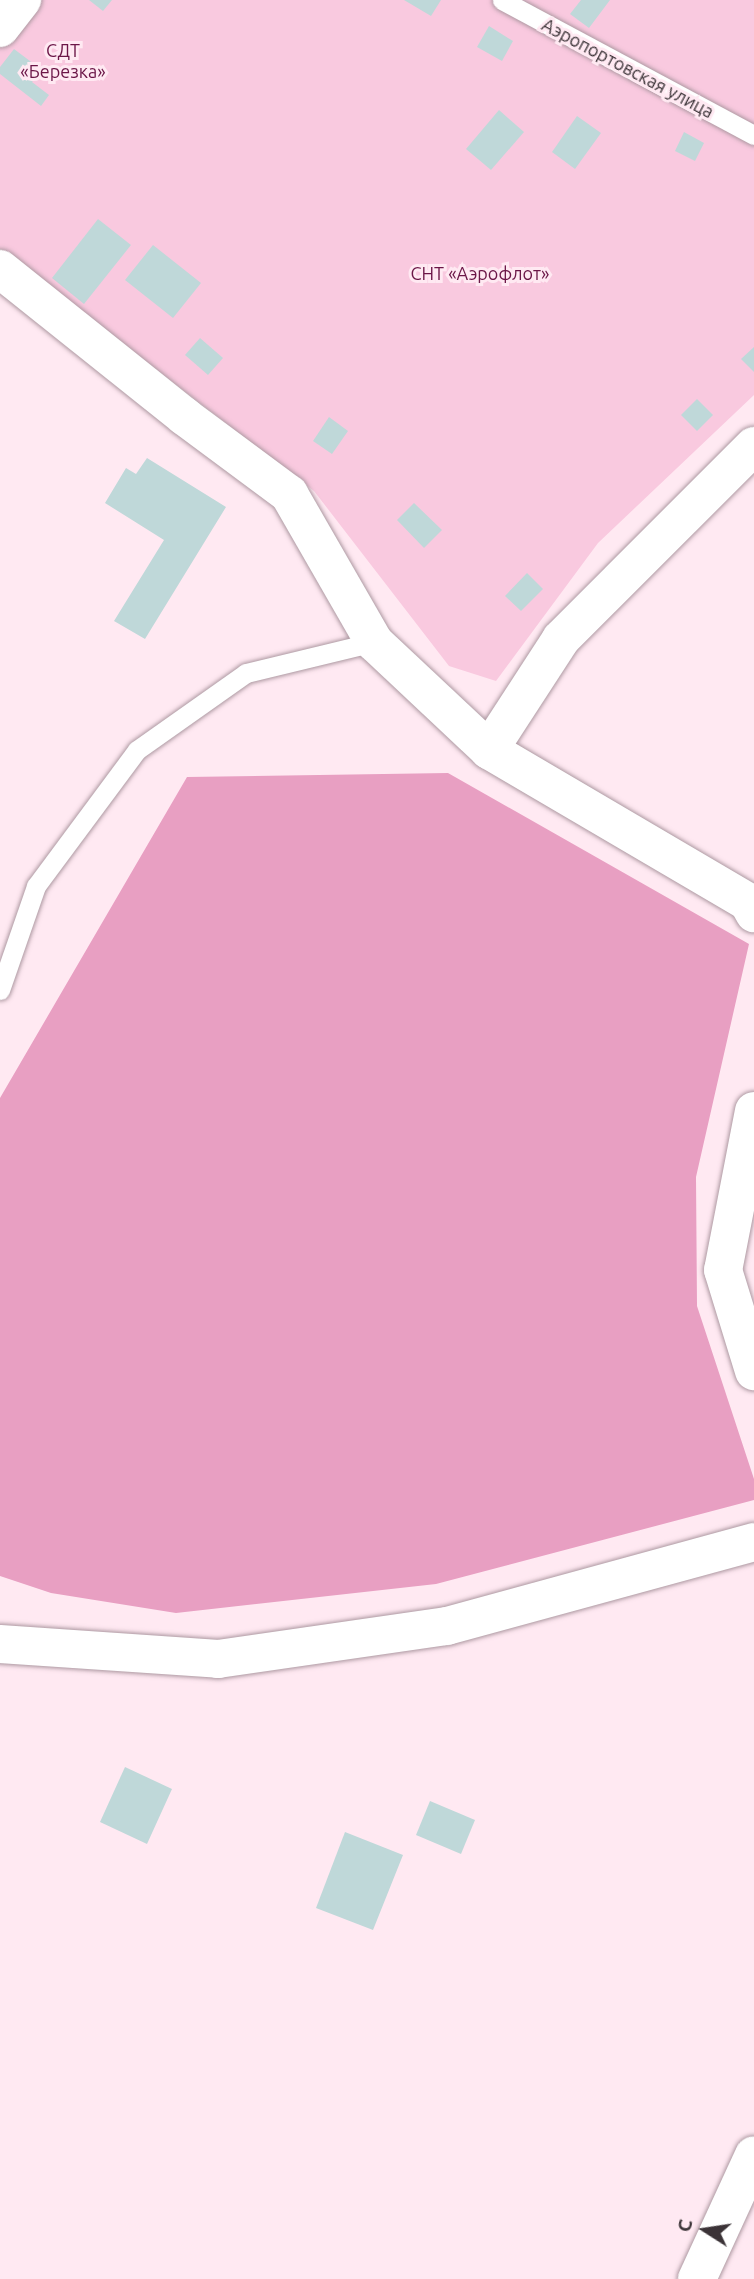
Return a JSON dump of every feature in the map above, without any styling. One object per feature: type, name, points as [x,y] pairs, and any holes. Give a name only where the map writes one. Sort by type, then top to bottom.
[{"type":"street","points":[[0,29],[22,0]]},
{"type":"street","points":[[0,269],[184,416],[289,494],[374,642],[489,750],[748,902],[754,913]]},
{"type":"street","points":[[489,750],[561,639],[754,446]]},
{"type":"street","points":[[754,1111],[723,1270],[754,1371]]},
{"type":"street","points":[[0,1644],[218,1659],[447,1626],[754,1542]]},
{"type":"street","points":[[696,2279],[754,2155]]},
{"type":"lane","name":"Аэропортовская улица","points":[[502,0],[754,135]]},
{"type":"lane","points":[[0,990],[36,886],[137,750],[246,673],[374,642]]},
{"type":"green space","name":"СНТ «Аэрофлот»","points":[[0,0],[754,0],[754,395],[598,543],[496,681],[449,666],[314,491],[0,249]]},
{"type":"shaded area","points":[[448,773],[749,944],[696,1177],[697,1306],[754,1479],[754,1500],[436,1584],[176,1613],[51,1593],[0,1576],[0,1098],[187,777]]},
{"type":"building","points":[[89,0],[112,0],[103,11]]},
{"type":"building","points":[[404,0],[441,0],[431,16]]},
{"type":"building","points":[[581,0],[610,0],[589,28],[570,14]]},
{"type":"building","points":[[489,26],[513,41],[502,61],[477,47]]},
{"type":"building","points":[[14,49],[42,70],[32,82],[49,95],[41,106],[0,74],[0,67]]},
{"type":"building","points":[[499,110],[524,132],[491,170],[466,149]]},
{"type":"building","points":[[577,116],[601,133],[575,169],[552,152]]},
{"type":"building","points":[[684,132],[704,143],[695,161],[675,151]]},
{"type":"building","points":[[98,219],[131,245],[84,304],[52,278]]},
{"type":"building","points":[[153,245],[201,283],[173,318],[125,280]]},
{"type":"building","points":[[200,338],[223,358],[208,375],[185,355]]},
{"type":"building","points":[[754,347],[754,372],[741,359]]},
{"type":"building","points":[[697,399],[713,415],[697,431],[681,415]]},
{"type":"building","points":[[329,417],[348,431],[332,454],[313,441]]},
{"type":"building","points":[[147,458],[226,507],[145,639],[114,621],[164,540],[105,503],[126,468],[136,474]]},
{"type":"building","points":[[414,503],[442,530],[424,548],[397,520]]},
{"type":"building","points":[[527,573],[543,589],[521,611],[505,596]]},
{"type":"building","points":[[125,1767],[172,1789],[147,1844],[100,1822]]},
{"type":"building","points":[[430,1801],[475,1820],[461,1854],[416,1835]]},
{"type":"building","points":[[345,1832],[403,1855],[373,1930],[316,1908]]},
{"type":"park label","name":"СДТ «Березка»","points":[[63,61]]}]
